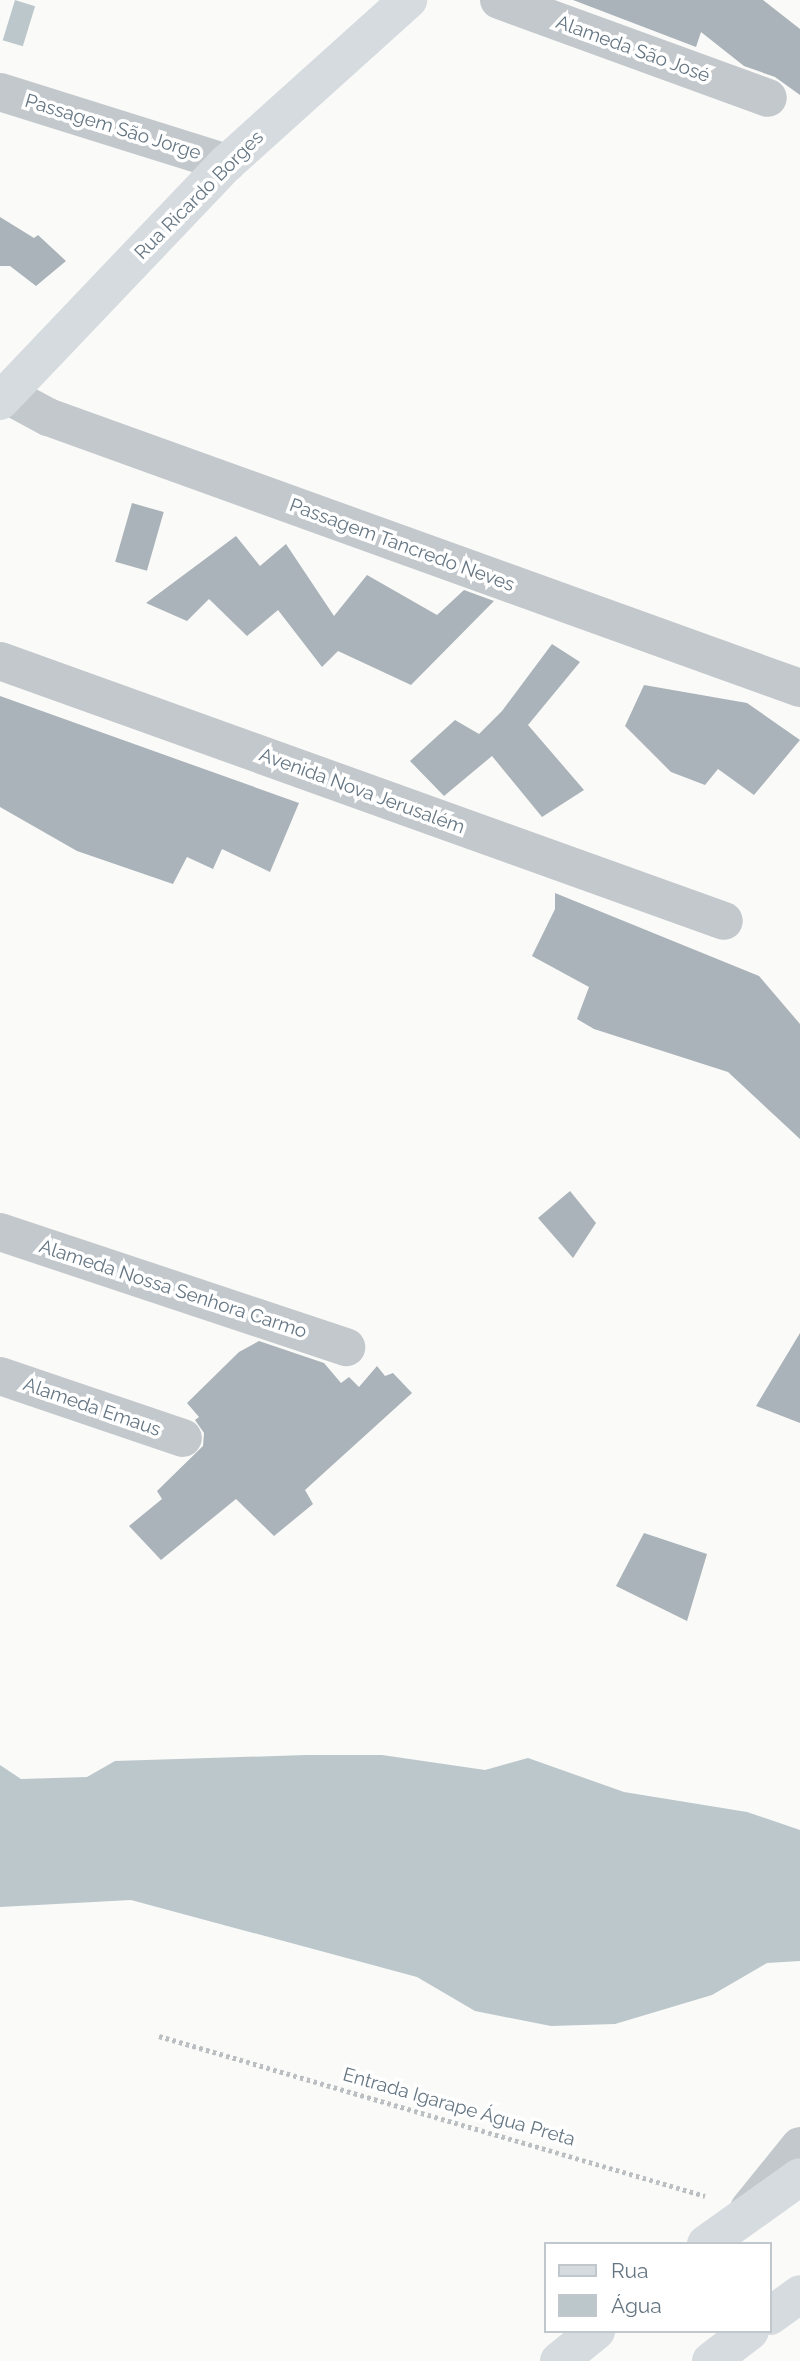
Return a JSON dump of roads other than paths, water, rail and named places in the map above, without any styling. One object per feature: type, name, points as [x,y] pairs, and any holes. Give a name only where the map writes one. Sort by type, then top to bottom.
[{"type":"street","name":"Rua Ricardo Borges","points":[[3,398],[227,163],[408,0]]},
{"type":"street","name":"Alameda São José","points":[[499,0],[768,97]]},
{"type":"street","name":"Passagem São Jorge","points":[[0,92],[227,163]]},
{"type":"street","name":"Passagem Tancredo Neves","points":[[3,398],[48,417],[800,688]]},
{"type":"street","name":"Avenida Nova Jerusalém","points":[[0,661],[724,921]]},
{"type":"street","name":"Alameda Nossa Senhora Carmo","points":[[0,1232],[346,1347]]},
{"type":"street","name":"Alameda Emaus","points":[[0,1376],[183,1438]]},
{"type":"street","points":[[749,2209],[800,2146]]},
{"type":"street","points":[[708,2242],[749,2209],[800,2177]]},
{"type":"street","points":[[772,2315],[800,2294]]},
{"type":"street","points":[[559,2361],[594,2333]]},
{"type":"street","points":[[711,2361],[748,2333]]},
{"type":"water","points":[[15,0],[35,6],[23,46],[3,40]]},
{"type":"water","points":[[382,1755],[485,1770],[528,1758],[624,1792],[747,1812],[800,1830],[800,1961],[767,1963],[712,1995],[615,2024],[551,2026],[475,2011],[417,1977],[131,1900],[0,1907],[0,1765],[21,1779],[87,1777],[115,1761]]}]
